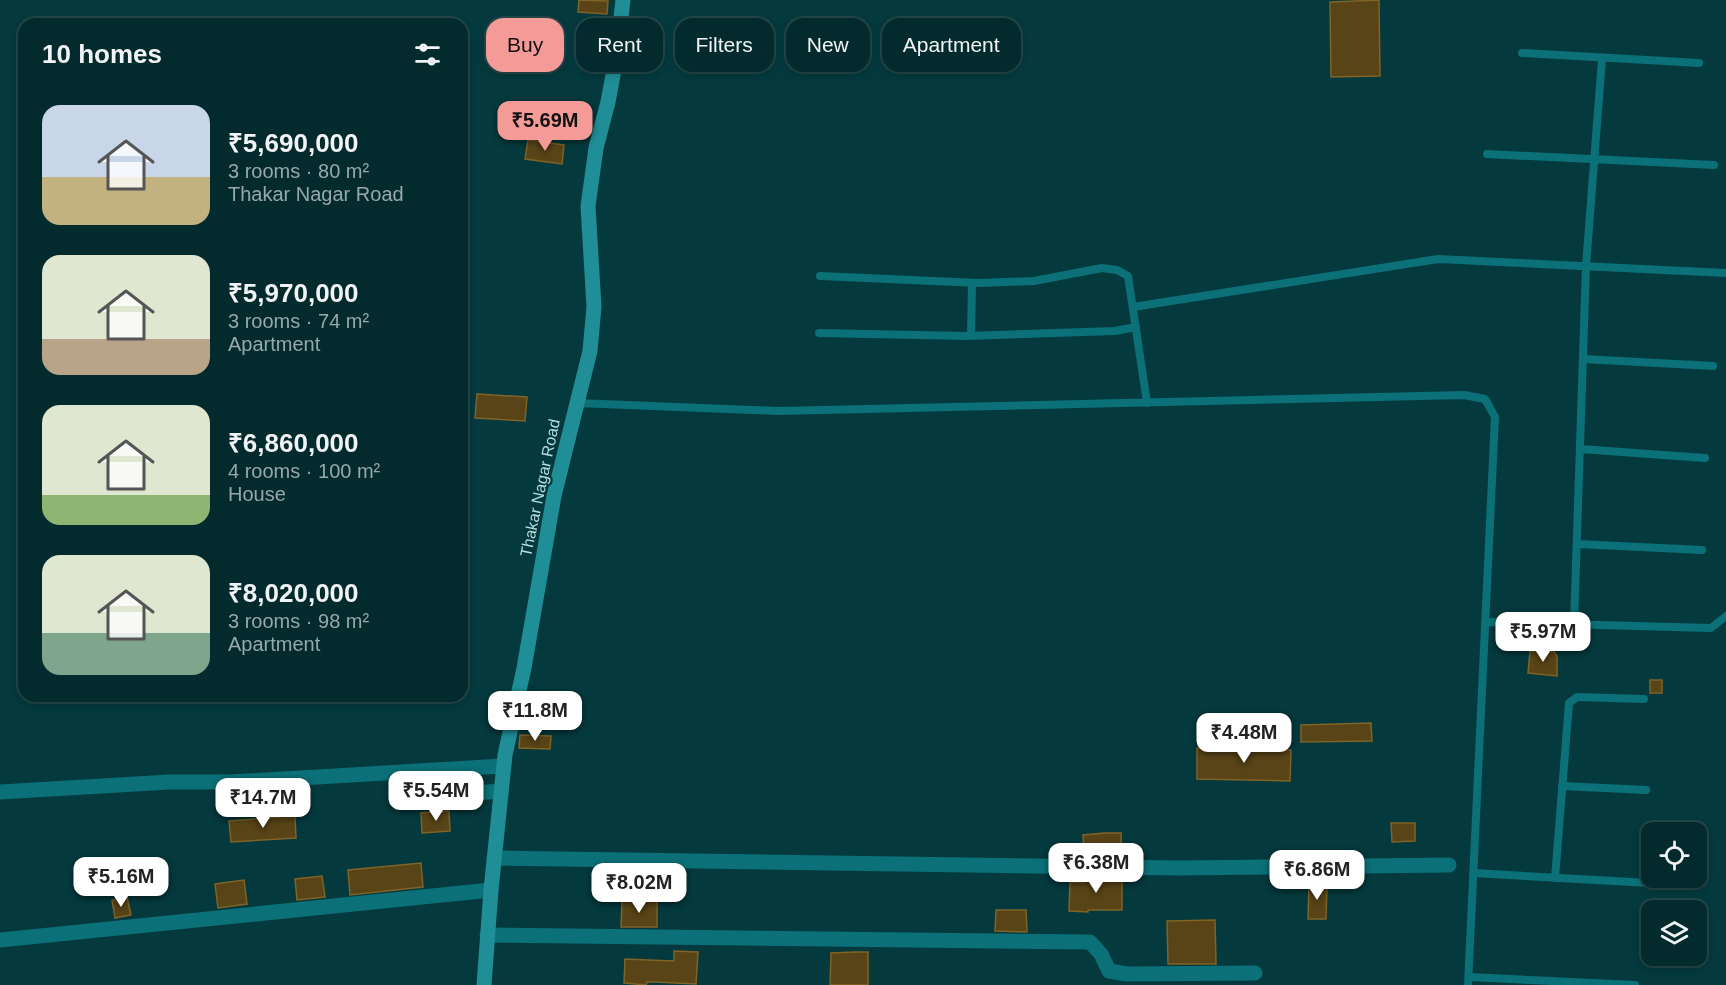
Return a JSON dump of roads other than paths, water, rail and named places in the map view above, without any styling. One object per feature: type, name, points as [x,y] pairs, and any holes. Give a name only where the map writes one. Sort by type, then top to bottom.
[{"type":"street","name":"Thakar Nagar Road","points":[[484,985],[490,890],[503,766],[524,668],[554,496],[590,351],[594,308],[588,206],[596,148],[617,54],[623,0]]},
{"type":"street","points":[[0,792],[157,783],[231,782],[503,766]]},
{"type":"street","points":[[451,795],[500,791]]},
{"type":"street","points":[[494,858],[1178,868],[1449,865]]},
{"type":"street","points":[[0,940],[490,890]]},
{"type":"street","points":[[487,935],[1090,942],[1101,954],[1109,971],[1127,974],[1255,974]]},
{"type":"lane","points":[[1522,53],[1700,63]]},
{"type":"lane","points":[[1574,624],[1586,266],[1602,59]]},
{"type":"lane","points":[[1487,154],[1714,165]]},
{"type":"lane","points":[[1133,307],[1438,259],[1726,273]]},
{"type":"lane","points":[[820,276],[972,283],[1034,281],[1102,268],[1118,270],[1128,276],[1147,403]]},
{"type":"lane","points":[[971,336],[972,283]]},
{"type":"lane","points":[[819,333],[971,336],[1115,331],[1136,327]]},
{"type":"lane","points":[[1583,358],[1713,366]]},
{"type":"lane","points":[[577,404],[778,411],[1464,395],[1485,399],[1495,417],[1468,981],[1635,985]]},
{"type":"lane","points":[[1581,449],[1705,458]]},
{"type":"lane","points":[[1577,544],[1702,550]]},
{"type":"lane","points":[[1485,622],[1711,628],[1726,616]]},
{"type":"lane","points":[[1555,878],[1569,703],[1577,697],[1644,699]]},
{"type":"lane","points":[[1562,786],[1646,790]]},
{"type":"lane","points":[[1473,873],[1641,883]]}]
